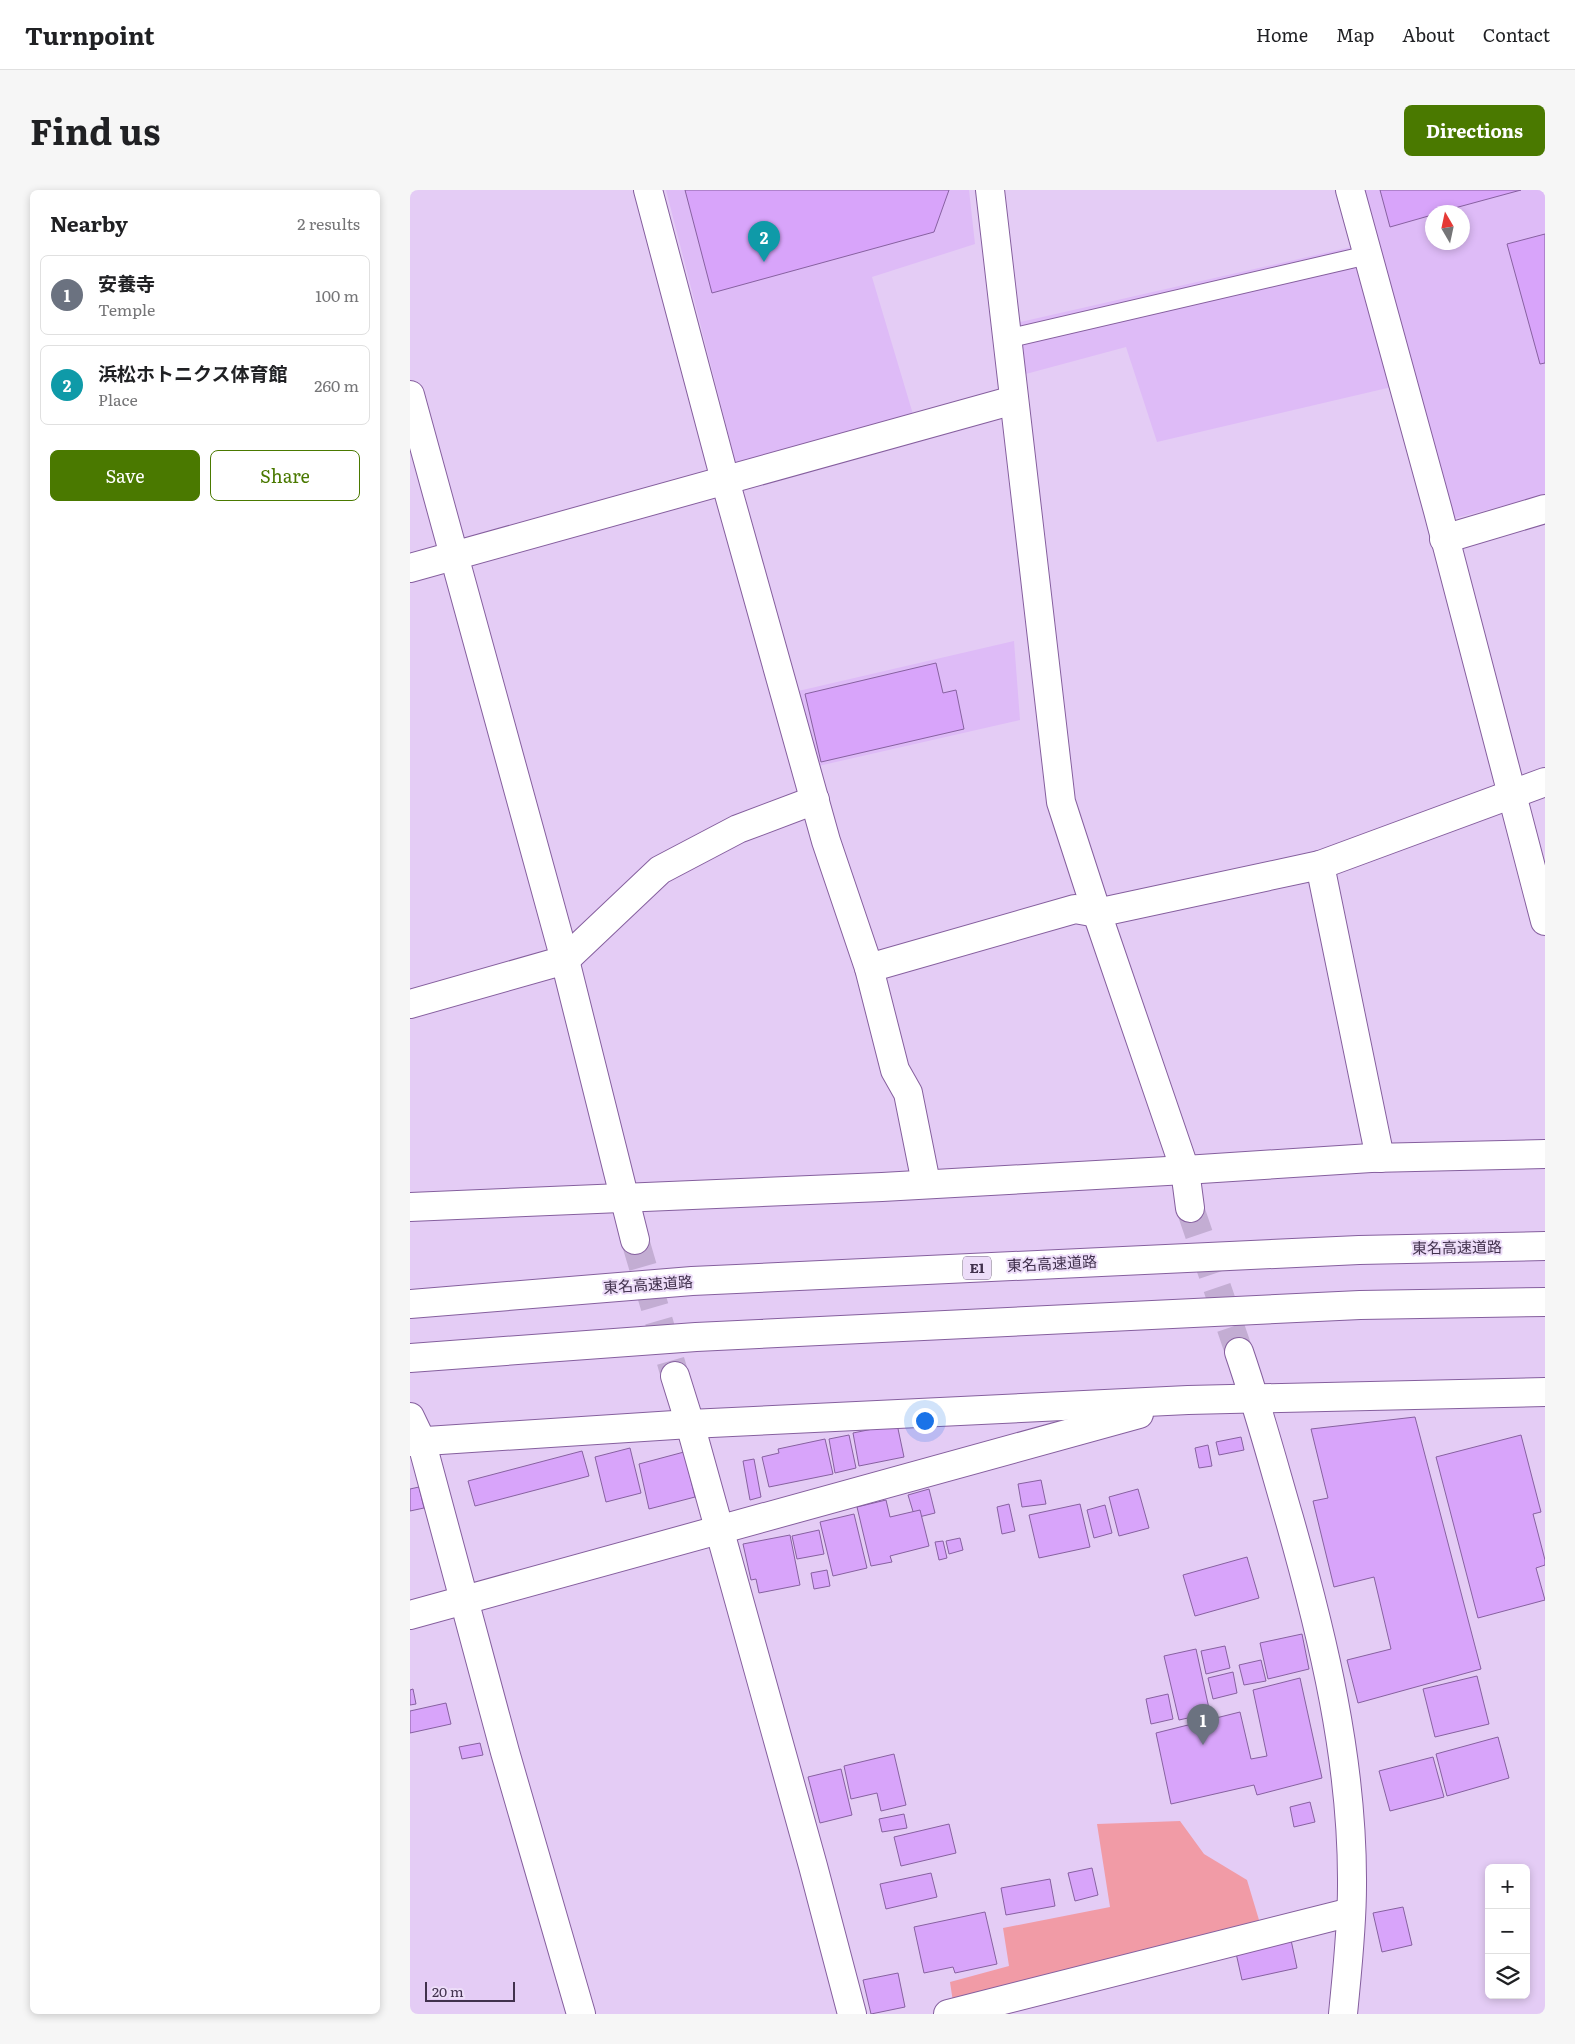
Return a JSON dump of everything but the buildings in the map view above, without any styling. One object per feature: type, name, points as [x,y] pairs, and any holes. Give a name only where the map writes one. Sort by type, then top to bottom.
[{"type":"main road","points":[[648,190],[725,480],[826,841],[869,968],[896,1070],[908,1093],[926,1183]]},
{"type":"main road","points":[[990,190],[1061,802],[1185,1170],[1190,1208]]},
{"type":"main road","points":[[1350,190],[1545,922]]},
{"type":"main road","points":[[410,396],[565,960],[626,1197],[635,1240]]},
{"type":"main road","points":[[410,568],[1014,400]]},
{"type":"main road","points":[[1444,539],[1545,509]]},
{"type":"main road","points":[[869,968],[1075,909],[1097,913],[1320,866],[1545,782]]},
{"type":"main road","points":[[410,1004],[565,960],[660,870],[738,829],[816,800]]},
{"type":"main road","points":[[1320,866],[1380,1158]]},
{"type":"main road","points":[[410,1207],[872,1187],[1380,1158],[1545,1154]]},
{"type":"main road","name":"東名高速道路","points":[[410,1304],[692,1281],[1359,1250],[1545,1246]]},
{"type":"main road","points":[[410,1358],[736,1336],[1360,1305],[1545,1302]]},
{"type":"main road","points":[[1240,1352],[1256,1400],[1307,1582],[1333,1698],[1343,1758],[1349,1819],[1352,1886],[1343,2014]]},
{"type":"main road","points":[[675,1376],[720,1529],[814,1866],[852,2014]]},
{"type":"main road","points":[[581,2014],[505,1752],[464,1600],[414,1433],[690,1424],[1188,1400],[1256,1400],[1545,1392]]},
{"type":"main road","points":[[410,1615],[1188,1400]]},
{"type":"main road","points":[[948,2014],[1351,1912]]},
{"type":"lane","points":[[1006,339],[1368,255]]},
{"type":"shaded area","points":[[666,190],[969,190],[975,244],[872,277],[915,421],[737,468]]},
{"type":"shaded area","points":[[1364,190],[1545,190],[1545,495],[1452,519],[1413,382],[1157,442],[1126,347],[1022,375],[1016,323],[1378,241]]},
{"type":"shaded area","points":[[1014,641],[1020,720],[814,767],[794,692]]},
{"type":"shaded area","points":[[1180,1821],[1204,1854],[1247,1880],[1262,1930],[953,2002],[950,1982],[1009,1966],[1003,1928],[1110,1907],[1097,1824]]},
{"type":"tunnel","points":[[1190,1208],[1239,1352]]},
{"type":"tunnel","points":[[635,1240],[675,1376]]},
{"type":"place","name":"浜松ホトニクス体育館","points":[[764,262]]},
{"type":"place","name":"安養寺","points":[[1203,1745]]}]
